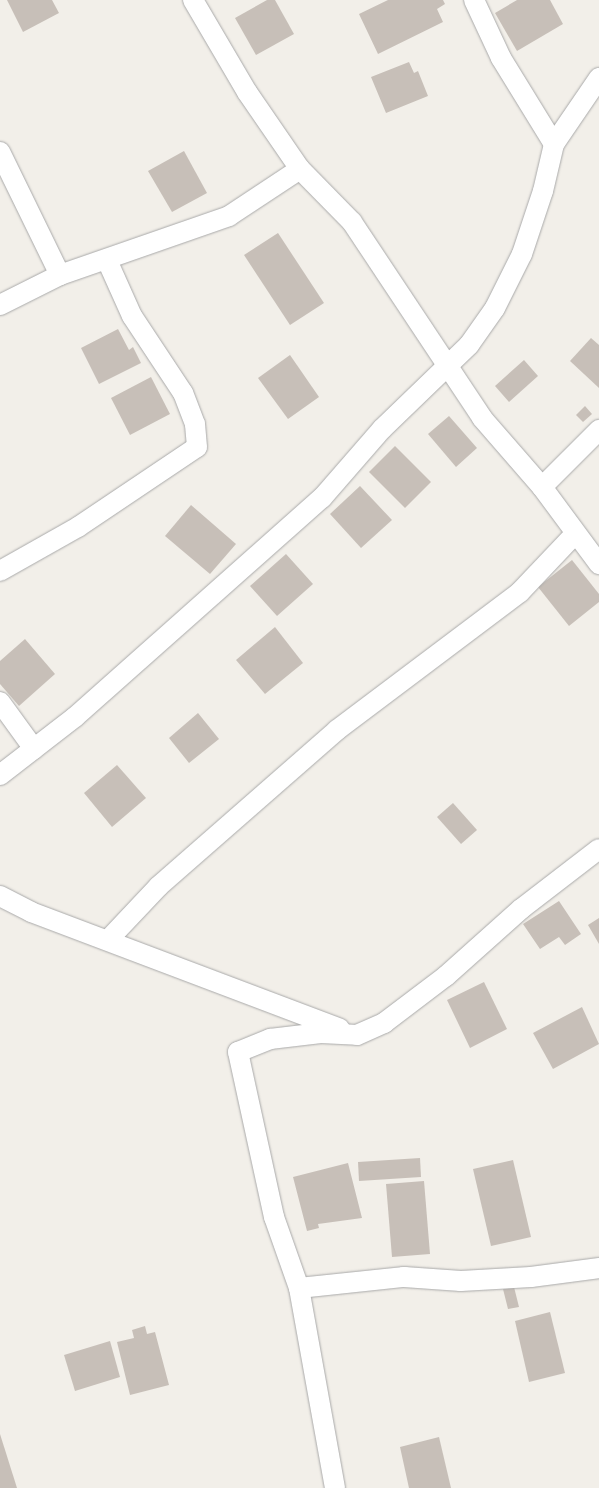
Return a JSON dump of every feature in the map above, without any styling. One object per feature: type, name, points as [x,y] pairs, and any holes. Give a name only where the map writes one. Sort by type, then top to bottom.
[{"type":"street","points":[[193,0],[247,92],[300,169],[352,222],[448,362],[482,418],[542,487],[599,564]]},
{"type":"street","points":[[474,0],[501,58],[554,144]]},
{"type":"street","points":[[0,775],[34,749],[322,498],[382,428],[448,362],[469,345],[495,308],[514,270],[543,191],[554,144],[599,78]]},
{"type":"street","points":[[0,152],[60,275]]},
{"type":"street","points":[[0,305],[60,275],[229,216],[300,169]]},
{"type":"street","points":[[0,571],[78,527],[197,447],[195,424],[183,393],[132,316],[107,260]]},
{"type":"street","points":[[542,487],[599,430]]},
{"type":"street","points":[[108,940],[159,886],[337,730],[520,592],[575,534]]},
{"type":"street","points":[[0,702],[34,749]]},
{"type":"street","points":[[335,1488],[298,1288],[274,1217],[238,1052],[270,1039],[321,1033],[357,1036],[384,1023],[446,976],[521,909],[599,848]]},
{"type":"street","points":[[0,896],[31,912],[357,1036]]},
{"type":"street","points":[[298,1288],[404,1277],[461,1281],[531,1277],[599,1268]]},
{"type":"building","points":[[7,0],[52,0],[59,13],[23,32]]},
{"type":"building","points":[[267,0],[275,0],[294,34],[256,55],[235,18]]},
{"type":"building","points":[[388,0],[443,0],[445,4],[437,9],[443,22],[378,54],[359,14]]},
{"type":"building","points":[[517,0],[550,0],[563,24],[517,51],[495,13]]},
{"type":"building","points":[[409,62],[414,73],[418,71],[428,96],[386,113],[371,77]]},
{"type":"building","points":[[184,151],[207,193],[172,212],[148,171]]},
{"type":"building","points":[[278,233],[324,303],[290,325],[244,255]]},
{"type":"building","points":[[118,329],[129,350],[133,347],[141,363],[99,384],[81,348]]},
{"type":"building","points":[[591,338],[599,345],[599,388],[570,361]]},
{"type":"building","points":[[290,355],[319,397],[288,419],[258,378]]},
{"type":"building","points":[[524,360],[538,376],[509,402],[495,386]]},
{"type":"building","points":[[151,377],[170,414],[130,435],[111,398]]},
{"type":"building","points":[[585,406],[592,414],[583,422],[576,415]]},
{"type":"building","points":[[449,416],[477,448],[456,467],[428,434]]},
{"type":"building","points":[[395,446],[431,482],[405,508],[369,472]]},
{"type":"building","points":[[360,486],[392,520],[361,548],[330,514]]},
{"type":"building","points":[[191,505],[236,544],[210,574],[165,536]]},
{"type":"building","points":[[286,554],[313,584],[277,616],[250,586]]},
{"type":"building","points":[[572,560],[599,594],[599,602],[569,626],[538,587]]},
{"type":"building","points":[[275,627],[303,663],[265,694],[236,660]]},
{"type":"building","points":[[25,639],[55,674],[19,706],[0,684],[0,661]]},
{"type":"building","points":[[198,713],[219,739],[189,763],[169,738]]},
{"type":"building","points":[[117,765],[146,798],[112,827],[84,793]]},
{"type":"building","points":[[453,803],[477,830],[461,844],[437,817]]},
{"type":"building","points":[[559,901],[581,934],[565,945],[559,937],[540,949],[523,924]]},
{"type":"building","points":[[599,918],[599,944],[588,925]]},
{"type":"building","points":[[484,982],[507,1029],[470,1048],[447,1000]]},
{"type":"building","points":[[582,1007],[599,1044],[553,1069],[533,1033]]},
{"type":"building","points":[[420,1158],[421,1177],[359,1181],[358,1162]]},
{"type":"building","points":[[513,1160],[531,1237],[491,1246],[473,1169]]},
{"type":"building","points":[[348,1163],[362,1218],[318,1224],[319,1228],[307,1231],[293,1177]]},
{"type":"building","points":[[424,1181],[430,1254],[392,1257],[386,1184]]},
{"type":"building","points":[[514,1287],[519,1307],[508,1309],[503,1289]]},
{"type":"building","points":[[550,1312],[565,1373],[529,1382],[515,1321]]},
{"type":"building","points":[[145,1326],[147,1334],[155,1332],[169,1385],[130,1395],[117,1342],[134,1338],[132,1330]]},
{"type":"building","points":[[110,1341],[120,1377],[75,1391],[64,1355]]},
{"type":"building","points":[[0,1434],[17,1488],[0,1488]]},
{"type":"building","points":[[439,1437],[451,1488],[409,1488],[400,1447]]}]
